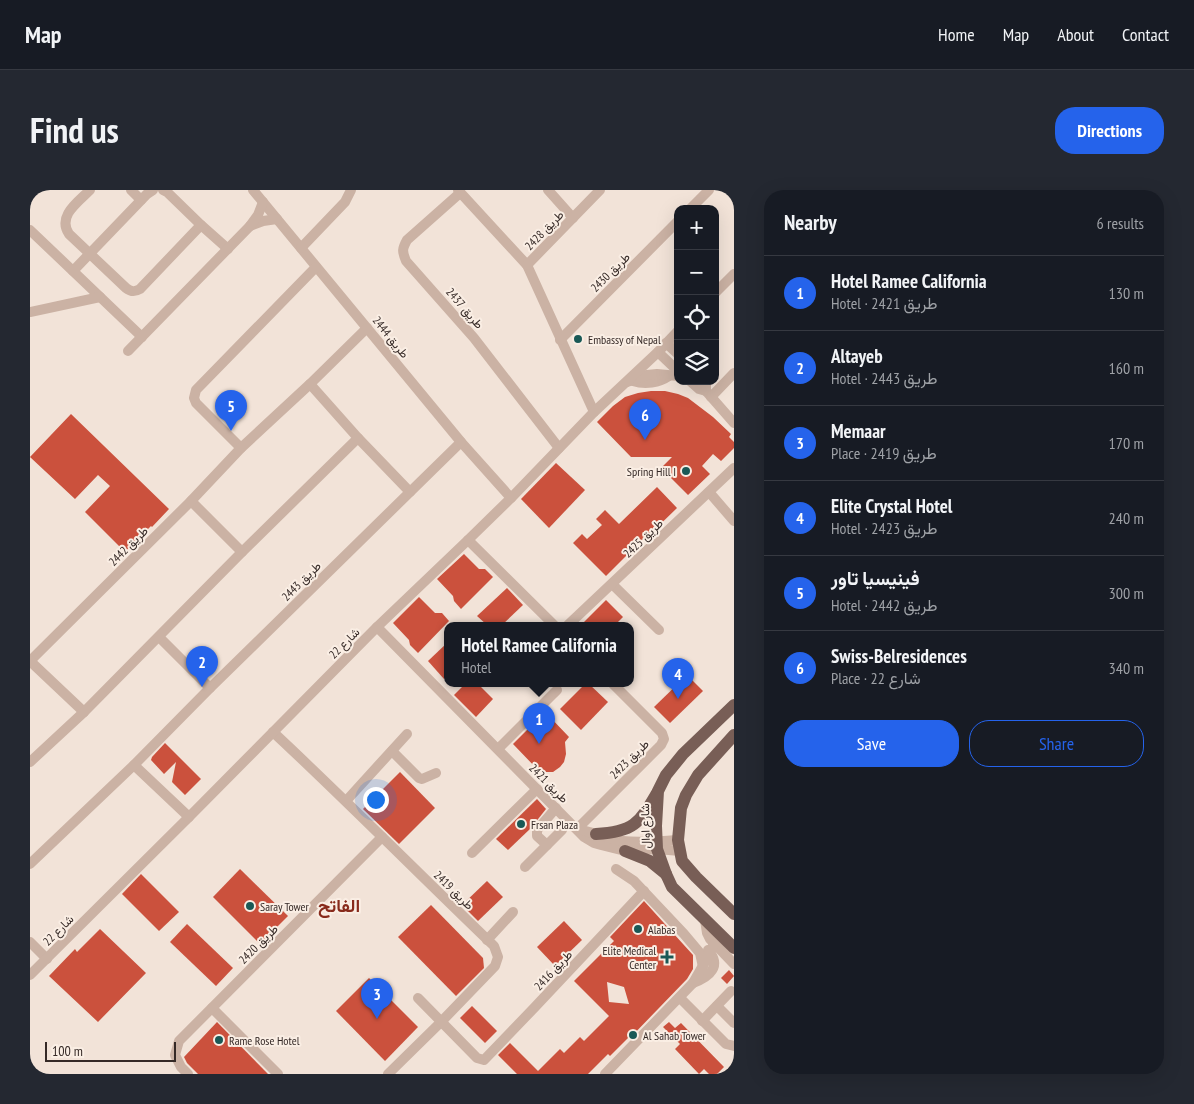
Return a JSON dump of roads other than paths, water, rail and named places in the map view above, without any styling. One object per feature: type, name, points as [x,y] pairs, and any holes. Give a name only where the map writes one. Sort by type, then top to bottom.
[{"type":"main road","name":"شارع اوال","points":[[734,705],[683,754],[666,775],[658,791],[657,845],[672,887],[734,948]]},
{"type":"main road","points":[[734,736],[698,775],[686,795],[681,808],[679,846],[682,861],[734,914]]},
{"type":"main road","points":[[596,834],[617,832],[635,824],[646,813],[658,791]]},
{"type":"main road","points":[[625,851],[650,861],[666,874]]},
{"type":"street","points":[[90,190],[69,212],[65,227],[69,234],[128,290],[134,292],[140,289],[201,225]]},
{"type":"street","points":[[131,190],[141,200]]},
{"type":"street","points":[[73,271],[141,200],[153,190]]},
{"type":"street","points":[[163,190],[228,249]]},
{"type":"street","name":"طريق 2444","points":[[253,190],[461,442],[511,498]]},
{"type":"street","points":[[302,248],[345,202],[351,190]]},
{"type":"street","points":[[548,190],[573,218]]},
{"type":"street","name":"طريق 2428","points":[[527,266],[600,190]]},
{"type":"street","points":[[694,205],[709,190]]},
{"type":"street","name":"طريق 2437","points":[[559,448],[474,338],[406,261],[403,254],[402,248],[407,240],[459,192],[527,266],[594,412]]},
{"type":"street","points":[[128,351],[250,226],[258,215],[263,202]]},
{"type":"street","points":[[250,226],[263,221],[277,219]]},
{"type":"street","name":"طريق 2430","points":[[560,340],[674,225]]},
{"type":"street","points":[[30,230],[142,336]]},
{"type":"street","points":[[241,448],[196,403],[194,398],[196,390],[316,267]]},
{"type":"street","points":[[719,289],[734,274]]},
{"type":"street","points":[[30,312],[100,297]]},
{"type":"street","name":"طريق 2442","points":[[84,712],[30,661],[241,448],[368,328]]},
{"type":"street","name":"شارع 22","points":[[30,975],[377,627],[511,498],[594,412],[628,382],[674,335]]},
{"type":"street","points":[[666,342],[674,350]]},
{"type":"street","points":[[658,352],[674,373]]},
{"type":"street","points":[[694,385],[699,389],[706,390],[734,373]]},
{"type":"street","points":[[628,382],[647,375],[674,374]]},
{"type":"street","points":[[310,384],[410,492]]},
{"type":"street","points":[[706,390],[734,423]]},
{"type":"street","points":[[30,762],[84,712],[358,438]]},
{"type":"street","name":"طريق 2443","points":[[30,864],[134,765],[461,442]]},
{"type":"street","name":"طريق 2425","points":[[571,622],[734,468]]},
{"type":"street","points":[[709,492],[734,521]]},
{"type":"street","points":[[190,501],[242,552]]},
{"type":"street","points":[[468,540],[551,622]]},
{"type":"street","points":[[612,584],[659,630]]},
{"type":"street","name":"طريق 2421","points":[[377,627],[472,718],[498,749],[584,837],[594,843],[625,851],[657,845]]},
{"type":"street","points":[[159,637],[210,688]]},
{"type":"street","name":"طريق 2423","points":[[577,829],[661,745],[664,739],[662,733],[616,687]]},
{"type":"street","points":[[498,749],[557,690]]},
{"type":"street","name":"طريق 2419","points":[[273,732],[366,819],[494,946],[498,957],[495,966],[388,1074]]},
{"type":"street","points":[[346,801],[407,734]]},
{"type":"street","points":[[392,751],[419,778],[422,779],[436,773]]},
{"type":"street","points":[[134,765],[189,817]]},
{"type":"street","points":[[472,853],[537,789]]},
{"type":"street","points":[[547,845],[537,836],[536,832],[556,808]]},
{"type":"street","name":"طريق 2421","points":[[577,829],[623,841],[679,846]]},
{"type":"street","points":[[525,867],[562,830]]},
{"type":"street","name":"طريق 2420","points":[[188,1074],[181,1067],[175,1055],[180,1041],[387,841]]},
{"type":"street","points":[[616,869],[628,876],[644,891],[684,934],[700,953],[702,967]]},
{"type":"street","name":"طريق 2416","points":[[441,1022],[477,1058],[481,1060],[486,1058],[644,891]]},
{"type":"street","points":[[487,940],[513,912]]},
{"type":"street","points":[[694,983],[704,979],[711,972],[714,963],[705,920]]},
{"type":"street","points":[[684,934],[702,945],[712,948],[734,964]]},
{"type":"street","points":[[30,942],[47,959]]},
{"type":"street","points":[[605,1074],[694,983],[712,948]]},
{"type":"street","points":[[702,1021],[733,992]]},
{"type":"street","points":[[418,998],[441,1022]]},
{"type":"street","points":[[680,998],[726,1044],[734,1046]]},
{"type":"street","points":[[717,1006],[734,1023]]},
{"type":"street","points":[[212,1008],[278,1074]]},
{"type":"place","name":"Embassy of Nepal","points":[[578,339]]},
{"type":"place","name":"فينيسيا تاور","points":[[231,431]]},
{"type":"place","name":"Swiss-Belresidences","points":[[645,440]]},
{"type":"place","name":"Spring Hill I","points":[[686,471]]},
{"type":"place","name":"Altayeb","points":[[202,687]]},
{"type":"place","name":"Elite Crystal Hotel","points":[[678,699]]},
{"type":"place","name":"Hotel Ramee California","points":[[539,744]]},
{"type":"place","name":"Frsan Plaza","points":[[521,824]]},
{"type":"place","name":"Saray Tower","points":[[250,906]]},
{"type":"place","name":"Alabas","points":[[638,929]]},
{"type":"place","name":"Elite Medical Center","points":[[667,957]]},
{"type":"place","name":"Memaar","points":[[377,1019]]},
{"type":"place","name":"Al Sahab Tower","points":[[633,1035]]},
{"type":"place","name":"Rame Rose Hotel","points":[[219,1040]]},
{"type":"district","name":"الفاتح","points":[[339,905]]}]
